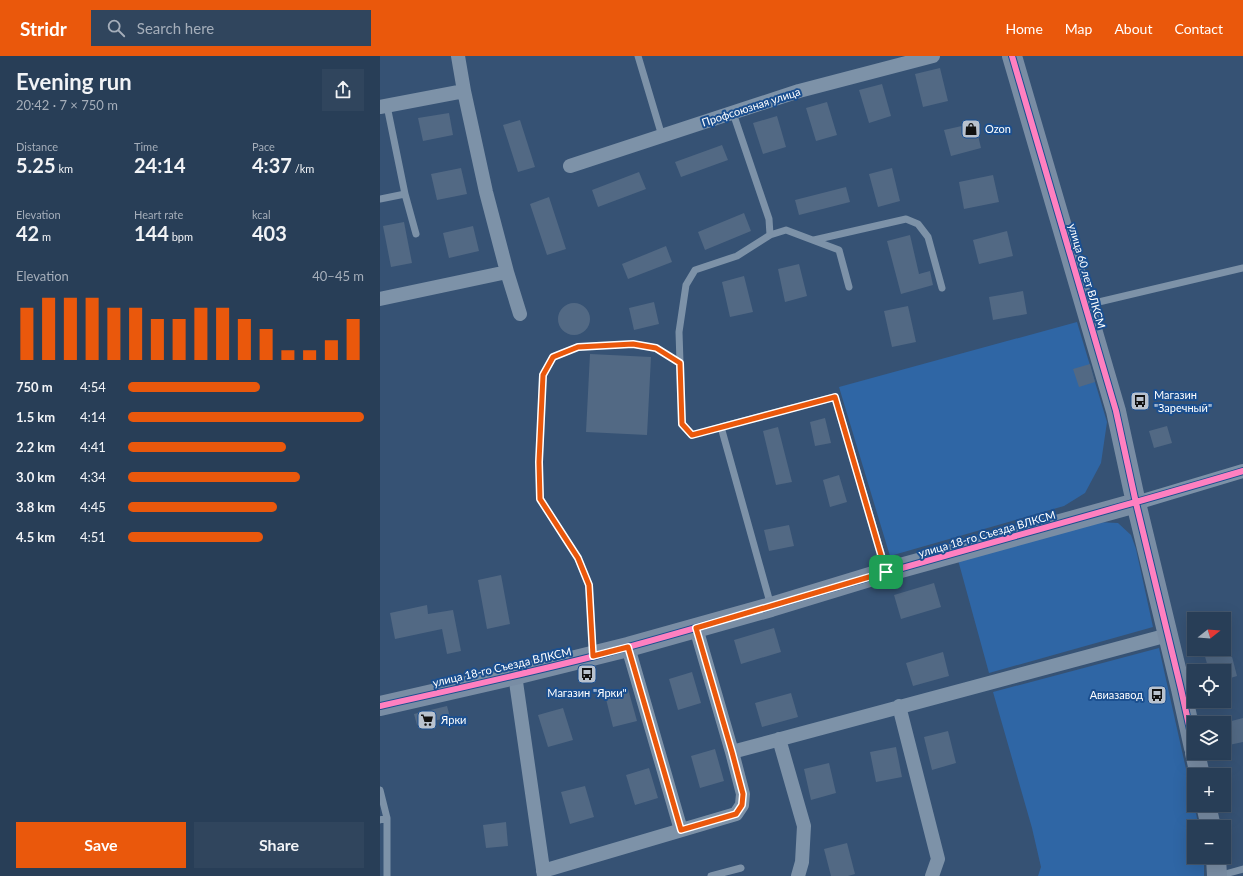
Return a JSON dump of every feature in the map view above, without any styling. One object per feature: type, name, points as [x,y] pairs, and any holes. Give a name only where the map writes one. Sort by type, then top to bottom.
[{"type":"street","points":[[458,56],[486,192],[506,272],[520,314]]},
{"type":"street","name":"Профсоюзная улица","points":[[570,166],[799,91],[934,56]]},
{"type":"street","name":"улица 60 лет ВЛКСМ","points":[[1012,56],[1116,411],[1136,503],[1187,717]]},
{"type":"street","points":[[384,106],[464,91]]},
{"type":"street","points":[[380,299],[506,272]]},
{"type":"street","points":[[1136,503],[1243,471]]},
{"type":"street","name":"улица 18-го Съезда ВЛКСМ","points":[[380,706],[628,647],[771,607],[886,572],[1136,503]]},
{"type":"street","points":[[515,675],[543,873],[736,814],[742,805],[743,794],[696,628]]},
{"type":"street","points":[[732,752],[1168,634]]},
{"type":"street","points":[[628,647],[681,830]]},
{"type":"street","points":[[899,706],[938,858],[932,876]]},
{"type":"street","points":[[779,739],[804,826],[802,862],[798,876]]},
{"type":"street","points":[[1216,864],[1217,876]]},
{"type":"lane","points":[[638,56],[662,136]]},
{"type":"lane","points":[[384,106],[416,234]]},
{"type":"lane","points":[[733,113],[769,219],[770,235]]},
{"type":"lane","points":[[380,199],[405,194]]},
{"type":"lane","points":[[814,240],[906,219],[918,224],[928,236],[942,288]]},
{"type":"lane","points":[[849,287],[839,250],[786,230],[770,235],[737,256],[695,270],[686,285],[679,332],[682,424],[692,435],[835,397],[886,572]]},
{"type":"lane","points":[[1085,305],[1243,268]]},
{"type":"lane","points":[[593,656],[589,585],[578,558],[540,499],[539,462],[543,375],[553,357],[578,347],[633,344],[656,348],[680,363]]},
{"type":"lane","points":[[721,427],[771,607]]},
{"type":"lane","points":[[380,790],[387,876]]},
{"type":"lane","points":[[711,876],[741,868]]},
{"type":"lane","points":[[1217,876],[1243,869]]},
{"type":"shaded area","points":[[1077,322],[1107,422],[1101,463],[1085,493],[1064,506],[890,556],[839,387]]},
{"type":"shaded area","points":[[1096,522],[1118,523],[1131,535],[1136,549],[1153,627],[989,673],[958,560]]},
{"type":"shaded area","points":[[1159,648],[1187,773],[1187,812],[1196,812],[1197,820],[1187,820],[1187,864],[1204,864],[1204,876],[1038,876],[1041,867],[1032,828],[993,692]]},
{"type":"building","points":[[940,68],[948,101],[923,107],[915,74]]},
{"type":"building","points":[[882,84],[891,116],[869,123],[859,90]]},
{"type":"building","points":[[827,102],[837,135],[816,141],[806,108]]},
{"type":"building","points":[[449,113],[453,135],[423,141],[418,118]]},
{"type":"building","points":[[777,116],[786,147],[763,154],[753,123]]},
{"type":"building","points":[[520,120],[535,167],[518,172],[503,125]]},
{"type":"building","points":[[975,123],[981,148],[951,156],[944,130]]},
{"type":"building","points":[[722,145],[728,160],[681,177],[675,162]]},
{"type":"building","points":[[461,168],[467,194],[437,200],[431,174]]},
{"type":"building","points":[[892,168],[900,201],[878,207],[869,174]]},
{"type":"building","points":[[639,172],[646,189],[598,207],[592,190]]},
{"type":"building","points":[[993,175],[999,202],[964,209],[959,182]]},
{"type":"building","points":[[846,187],[850,202],[799,215],[795,200]]},
{"type":"building","points":[[549,197],[566,249],[547,255],[530,204]]},
{"type":"building","points":[[744,213],[751,231],[705,250],[698,232]]},
{"type":"building","points":[[404,222],[412,263],[391,267],[383,226]]},
{"type":"building","points":[[473,226],[479,251],[449,258],[443,233]]},
{"type":"building","points":[[1007,231],[1013,256],[979,264],[973,240]]},
{"type":"building","points":[[910,235],[919,274],[930,271],[933,285],[901,294],[887,241]]},
{"type":"building","points":[[666,246],[672,262],[628,279],[622,264]]},
{"type":"building","points":[[799,264],[807,296],[785,302],[778,269]]},
{"type":"building","points":[[744,276],[753,312],[730,317],[722,282]]},
{"type":"building","points":[[1023,291],[1027,314],[993,320],[989,297]]},
{"type":"building","points":[[654,302],[659,324],[634,330],[629,308]]},
{"type":"building","points":[[571,303],[577,303],[587,310],[590,319],[589,325],[583,332],[577,335],[571,335],[561,328],[558,322],[558,316],[565,306]]},
{"type":"building","points":[[908,306],[916,342],[892,347],[884,311]]},
{"type":"building","points":[[590,354],[651,357],[647,435],[586,432]]},
{"type":"building","points":[[1090,364],[1095,382],[1079,387],[1073,369]]},
{"type":"building","points":[[825,418],[831,443],[815,446],[810,422]]},
{"type":"building","points":[[1167,426],[1172,443],[1154,448],[1149,431]]},
{"type":"building","points":[[778,427],[792,482],[776,485],[763,431]]},
{"type":"building","points":[[839,475],[847,502],[830,507],[823,480]]},
{"type":"building","points":[[789,525],[794,546],[769,551],[764,530]]},
{"type":"building","points":[[501,575],[510,624],[487,629],[478,580]]},
{"type":"building","points":[[934,583],[941,607],[901,619],[894,595]]},
{"type":"building","points":[[427,605],[428,614],[453,610],[461,651],[447,654],[442,629],[395,639],[390,613]]},
{"type":"building","points":[[774,628],[781,652],[741,664],[734,640]]},
{"type":"building","points":[[943,652],[949,676],[913,686],[906,663]]},
{"type":"building","points":[[1231,653],[1237,676],[1231,678],[1231,664],[1207,664],[1205,656],[1231,656]]},
{"type":"building","points":[[692,672],[701,703],[678,710],[669,679]]},
{"type":"building","points":[[628,689],[637,721],[613,727],[605,695]]},
{"type":"building","points":[[791,693],[798,717],[762,727],[755,703]]},
{"type":"building","name":"Ярки","points":[[447,706],[450,717],[417,725],[414,714]]},
{"type":"building","points":[[563,708],[573,740],[548,747],[538,715]]},
{"type":"building","points":[[1243,718],[1243,742],[1231,745],[1231,721]]},
{"type":"building","points":[[948,731],[956,763],[932,770],[924,737]]},
{"type":"building","points":[[896,747],[902,777],[876,782],[870,752]]},
{"type":"building","points":[[715,749],[724,781],[700,788],[691,756]]},
{"type":"building","points":[[829,763],[836,793],[811,800],[804,769]]},
{"type":"building","points":[[649,768],[658,798],[635,805],[626,775]]},
{"type":"building","points":[[585,786],[594,817],[570,824],[561,792]]},
{"type":"building","points":[[506,822],[508,846],[486,848],[483,825]]},
{"type":"building","points":[[847,843],[855,874],[848,876],[831,876],[824,849]]},
{"type":"cycle path","points":[[1012,56],[1116,411],[1136,503],[1187,716]]},
{"type":"cycle path","points":[[380,706],[542,669],[632,646],[1243,471]]},
{"type":"place","name":"Ozon","points":[[971,129]]},
{"type":"place","name":"Магазин \"Заречный\"","points":[[1140,401]]},
{"type":"place","name":"Магазин \"Ярки\"","points":[[587,674]]},
{"type":"place","name":"Авиазавод","points":[[1157,695]]},
{"type":"place","name":"Ярки","points":[[427,720]]},
{"type":"route","points":[[633,344],[656,348],[680,363],[682,424],[692,435],[835,397],[886,572],[696,628],[743,794],[742,805],[736,814],[681,830],[628,647],[593,656],[589,585],[578,558],[540,499],[539,462],[543,375],[553,357],[578,347],[633,344]]}]
